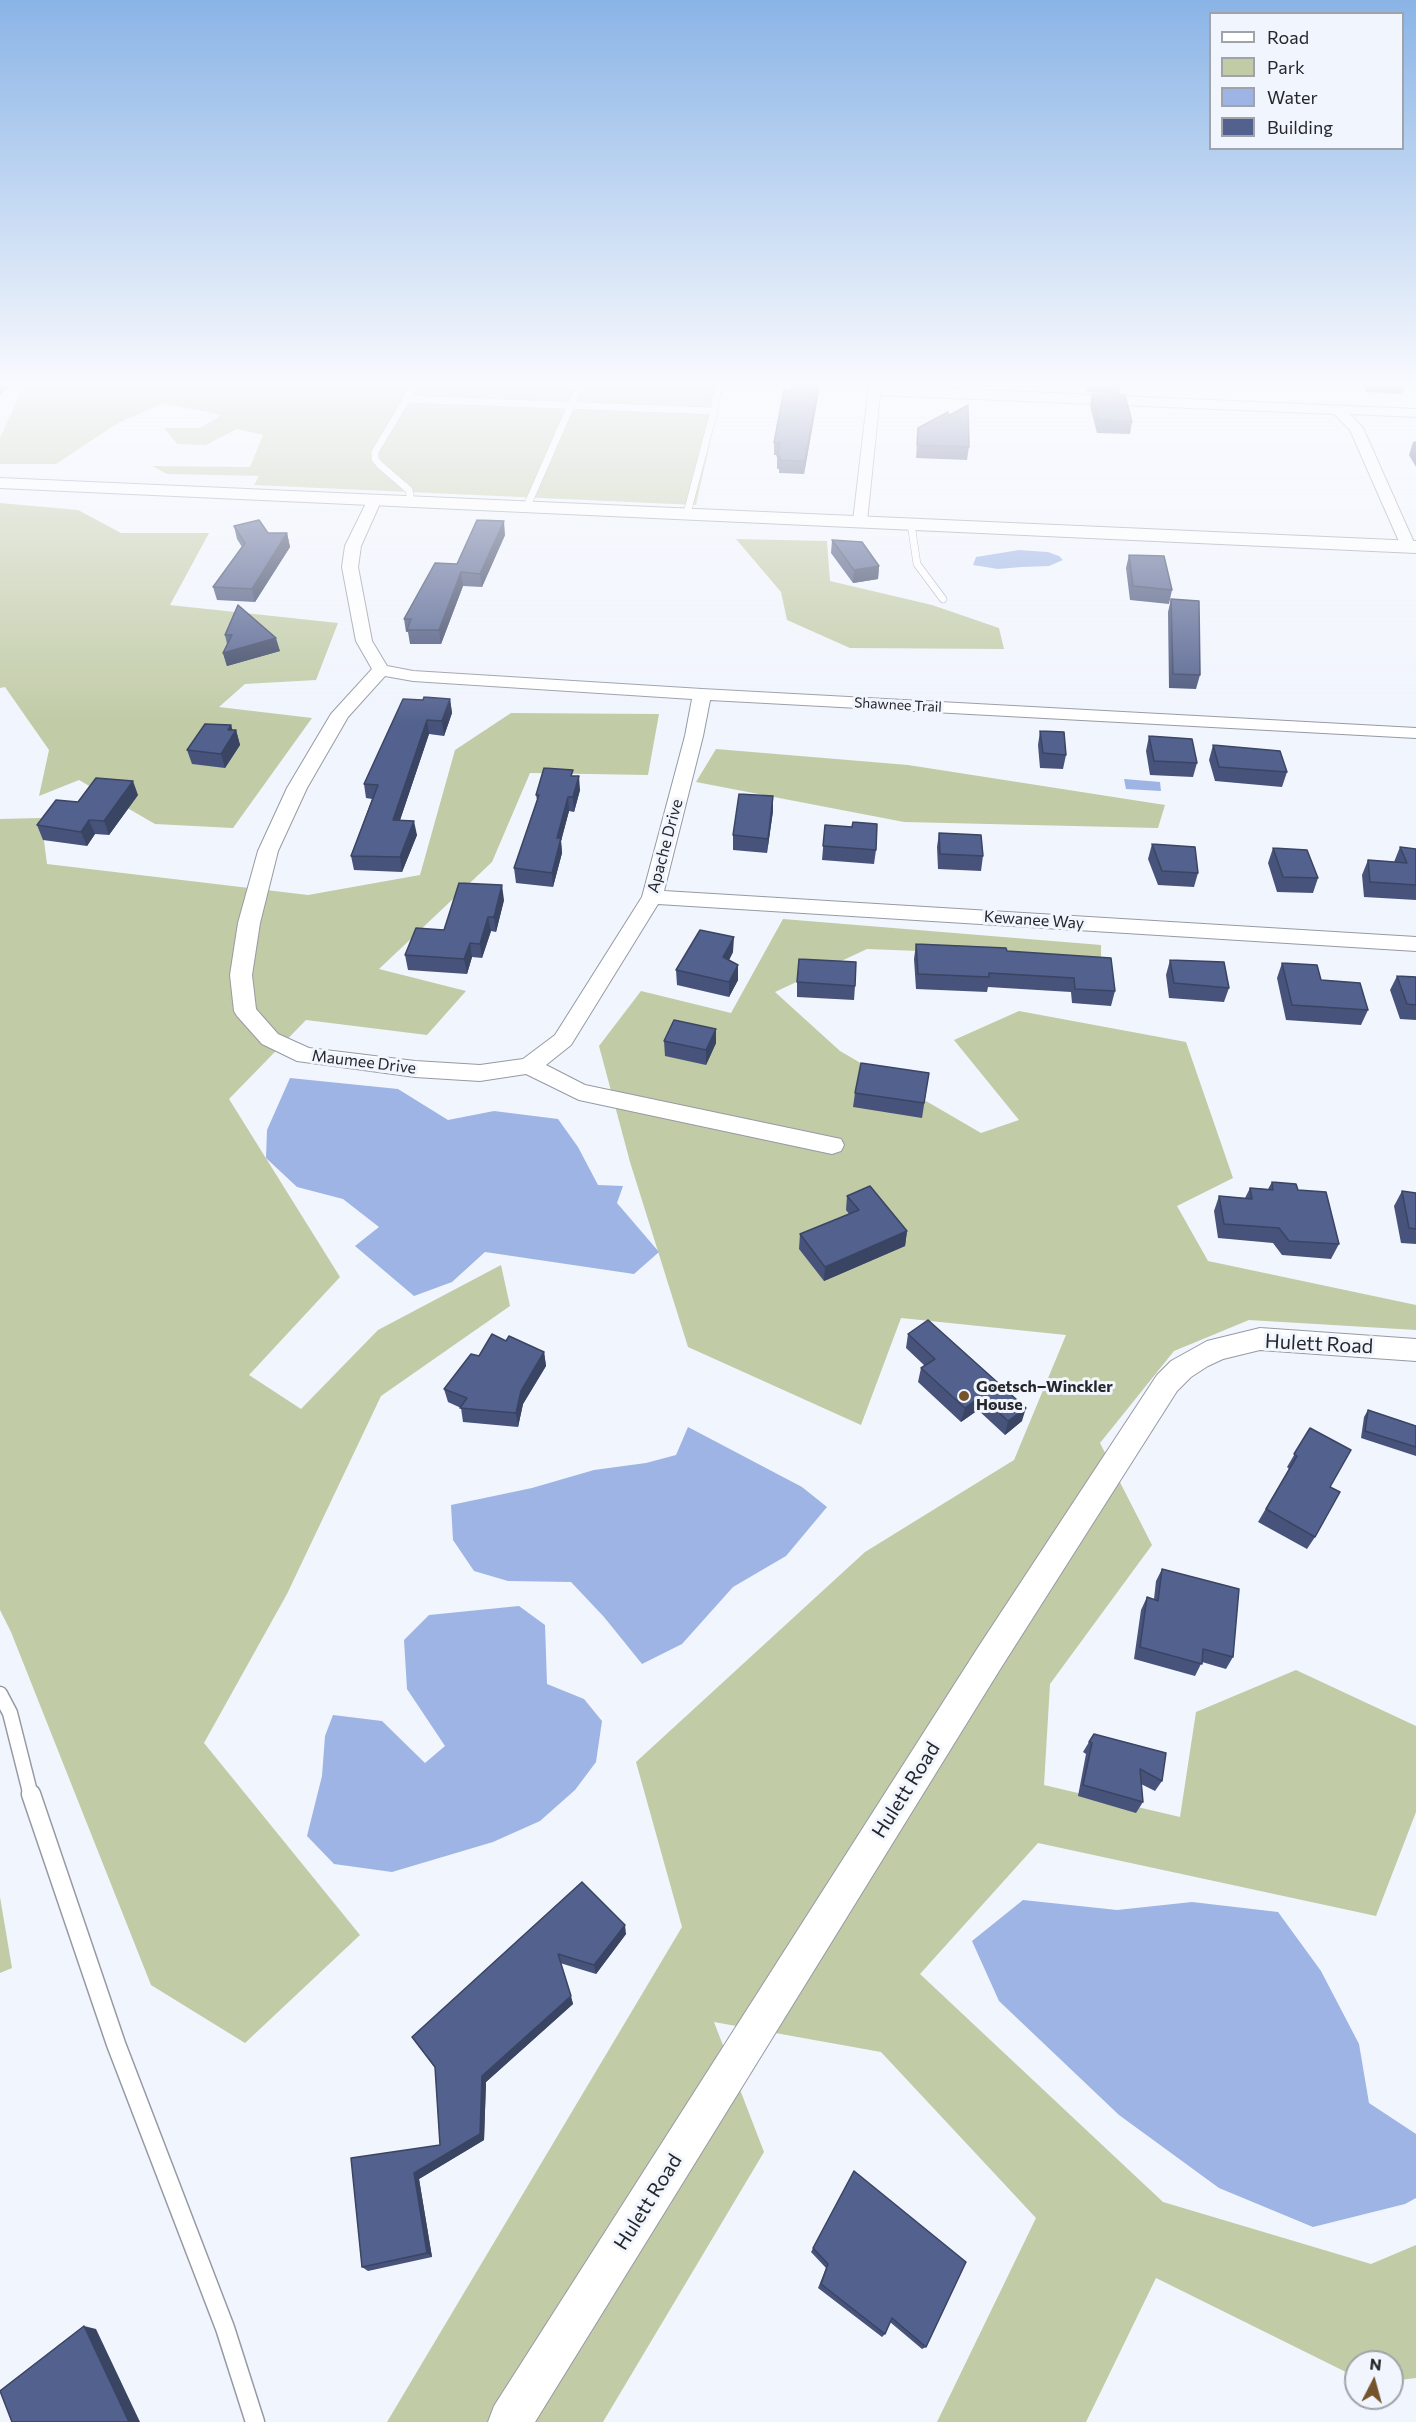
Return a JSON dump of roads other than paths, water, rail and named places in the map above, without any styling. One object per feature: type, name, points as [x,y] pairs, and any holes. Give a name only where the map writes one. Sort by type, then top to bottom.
[{"type":"street","points":[[352,498],[1413,547],[1392,498]]},
{"type":"street","points":[[860,521],[862,498]]},
{"type":"street","points":[[375,499],[352,546],[350,567],[364,641],[381,670]]},
{"type":"street","name":"Shawnee Trail","points":[[381,670],[413,676],[702,694],[1416,733]]},
{"type":"street","name":"Maumee Drive","points":[[381,670],[340,714],[297,788],[268,851],[249,923],[241,975],[245,1011],[270,1039],[305,1055],[415,1069],[480,1073],[530,1066]]},
{"type":"street","name":"Apache Drive","points":[[530,1066],[563,1040],[652,897],[694,736],[702,694]]},
{"type":"street","name":"Kewanee Way","points":[[652,897],[1416,944]]},
{"type":"street","points":[[530,1066],[579,1092],[832,1145]]},
{"type":"street","name":"Hulett Road","points":[[510,2422],[981,1670],[1167,1383],[1181,1369],[1217,1349],[1260,1339],[1416,1350]]},
{"type":"lane","points":[[527,506],[530,498]]},
{"type":"lane","points":[[687,513],[691,498]]},
{"type":"lane","points":[[911,524],[917,564],[943,599]]},
{"type":"lane","points":[[0,1694],[10,1713],[40,1826],[116,2044],[225,2328],[255,2422]]},
{"type":"water","points":[[1019,550],[1048,552],[1063,560],[1049,566],[998,569],[973,565],[976,557]]},
{"type":"water","points":[[1124,779],[1160,782],[1161,791],[1126,789]]},
{"type":"water","points":[[290,1078],[398,1089],[448,1120],[494,1111],[558,1119],[578,1147],[598,1185],[623,1186],[617,1203],[659,1252],[634,1274],[485,1252],[452,1282],[414,1296],[355,1246],[379,1227],[343,1199],[297,1187],[266,1158],[267,1130]]},
{"type":"water","points":[[688,1427],[802,1487],[827,1507],[786,1556],[733,1587],[682,1644],[642,1664],[604,1617],[571,1582],[508,1581],[474,1571],[453,1540],[451,1505],[532,1488],[594,1470],[646,1463],[676,1455]]},
{"type":"water","points":[[519,1606],[545,1625],[547,1684],[584,1699],[602,1721],[596,1762],[575,1790],[540,1821],[493,1842],[392,1872],[334,1864],[307,1836],[322,1776],[325,1736],[333,1715],[382,1721],[425,1763],[445,1746],[407,1689],[404,1640],[429,1615]]},
{"type":"water","points":[[1023,1900],[1117,1910],[1192,1902],[1278,1912],[1321,1971],[1359,2044],[1369,2103],[1416,2134],[1416,2198],[1405,2204],[1313,2227],[1219,2188],[1119,2115],[999,2001],[972,1941]]},
{"type":"place","name":"Goetsch–Winckler House","points":[[964,1396]]}]
